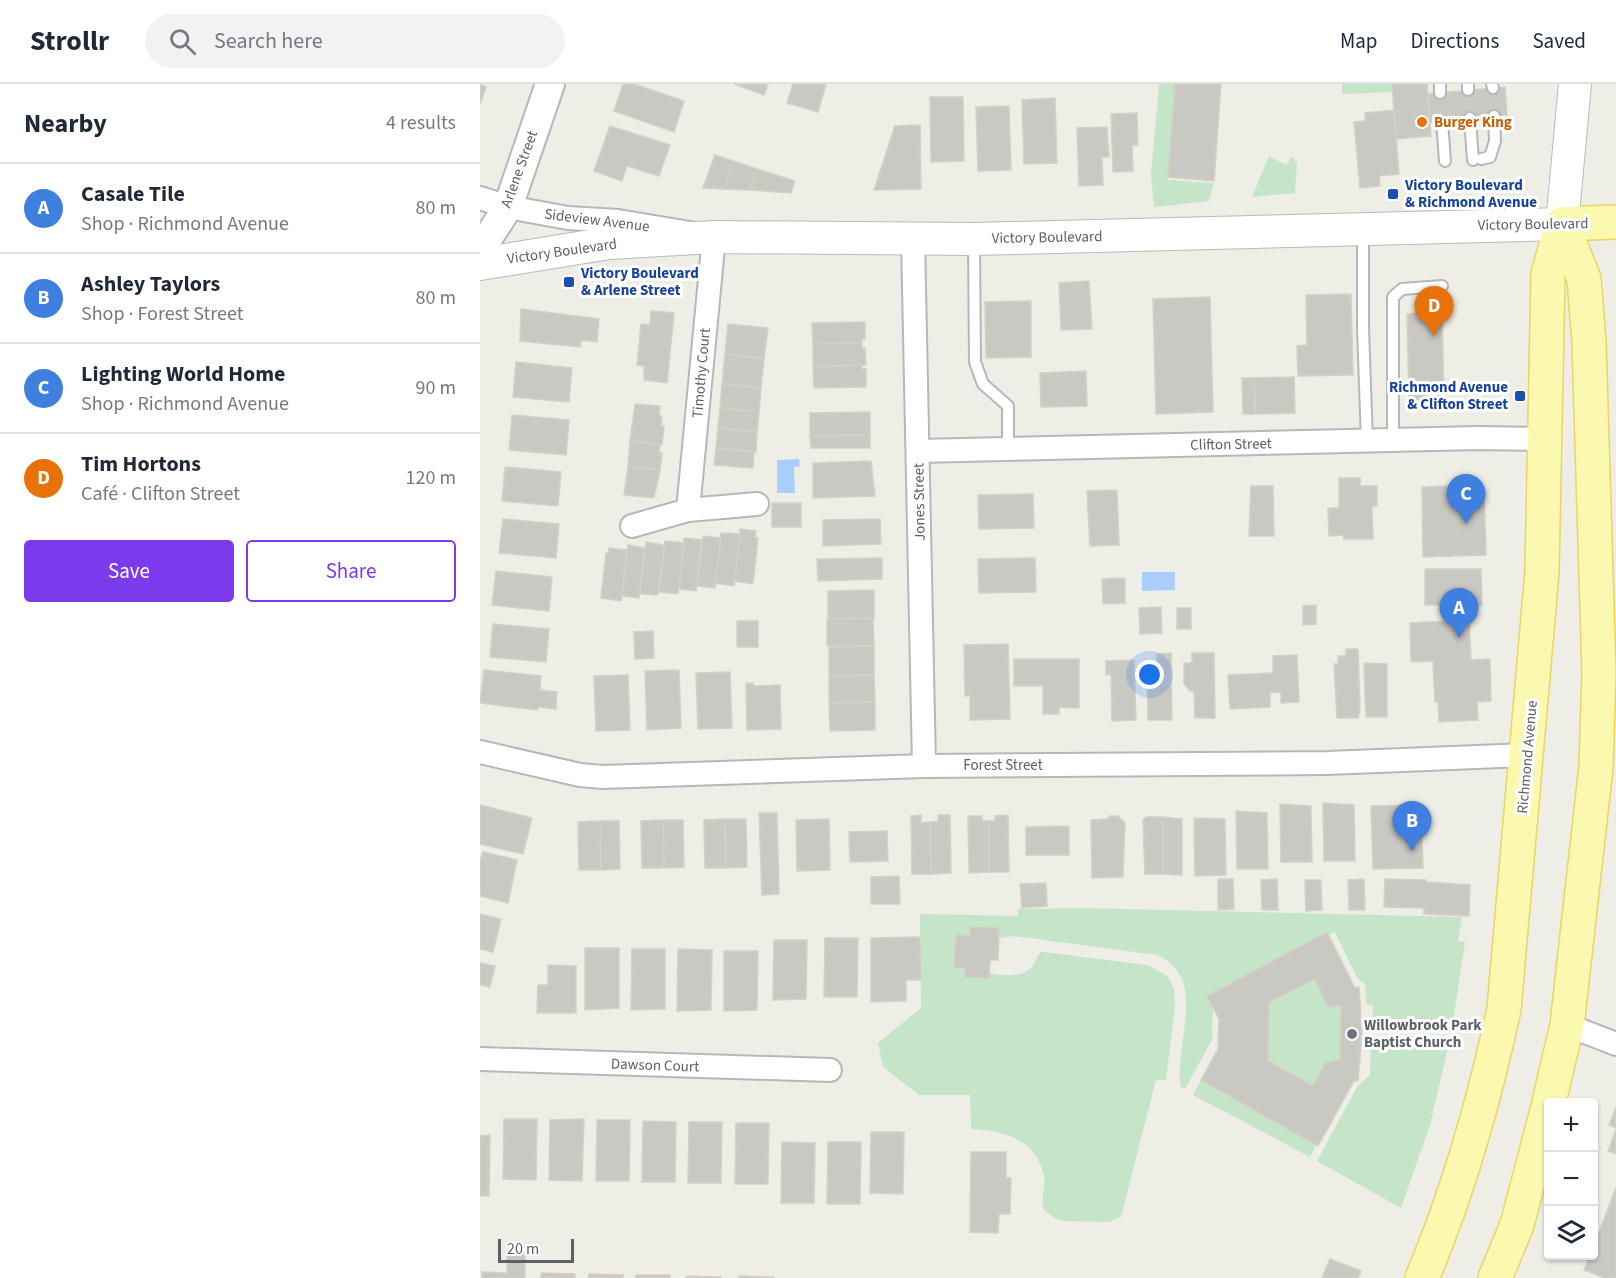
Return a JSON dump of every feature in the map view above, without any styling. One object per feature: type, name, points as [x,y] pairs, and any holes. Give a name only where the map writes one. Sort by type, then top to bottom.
[{"type":"main road","name":"Richmond Avenue","points":[[1430,1275],[1458,1190],[1487,1086],[1504,1009],[1528,755],[1542,572],[1548,274],[1562,224],[1575,84]]},
{"type":"main road","name":"Victory Boulevard","points":[[480,264],[609,243],[714,237],[974,239],[1616,222]]},
{"type":"main road","name":"Richmond Avenue","points":[[1551,1098],[1567,1025],[1596,759],[1599,673],[1589,342],[1584,279],[1562,224]]},
{"type":"main road","points":[[1596,759],[1616,662]]},
{"type":"main road","name":"Richmond Avenue","points":[[1495,1278],[1517,1225],[1544,1124]]},
{"type":"street","name":"Arlene Street","points":[[480,250],[508,207],[550,84]]},
{"type":"street","name":"Sideview Avenue","points":[[480,198],[508,207],[568,218],[618,221],[714,237]]},
{"type":"street","name":"Timothy Court","points":[[688,510],[714,237]]},
{"type":"street","name":"Jones Street","points":[[913,239],[924,766]]},
{"type":"street","name":"Clifton Street","points":[[918,451],[1393,440],[1544,439]]},
{"type":"street","points":[[632,526],[688,510],[757,504]]},
{"type":"street","name":"Forest Street","points":[[480,752],[580,775],[603,777],[924,766],[1328,763],[1528,755]]},
{"type":"street","points":[[1567,1025],[1616,1044]]},
{"type":"street","name":"Dawson Court","points":[[480,1059],[830,1070]]},
{"type":"lane","points":[[1470,118],[1477,160],[1490,157],[1494,150],[1494,116]]},
{"type":"lane","points":[[1442,121],[1445,161]]},
{"type":"lane","points":[[1363,227],[1363,329],[1367,441]]},
{"type":"lane","points":[[974,239],[975,362],[982,384],[1008,406],[1008,449]]},
{"type":"lane","points":[[1393,440],[1393,297],[1402,289],[1442,286]]},
{"type":"green space","points":[[1159,84],[1175,84],[1168,180],[1214,183],[1209,201],[1154,207],[1151,175]]},
{"type":"green space","points":[[1342,84],[1392,84],[1392,92],[1342,94]]},
{"type":"green space","points":[[1269,156],[1286,165],[1292,157],[1297,162],[1295,193],[1252,197]]},
{"type":"green space","points":[[1084,908],[1462,917],[1458,941],[1465,942],[1452,1029],[1372,1027],[1373,1005],[1366,1004],[1365,984],[1357,978],[1335,932],[1328,935],[1327,933],[1213,1008],[1212,1040],[1185,1089],[1181,1087],[1180,1070],[1186,996],[1182,979],[1173,966],[1157,955],[1015,936],[999,938],[999,928],[971,927],[970,935],[956,935],[955,968],[1015,975],[1030,969],[1040,952],[1044,952],[1147,965],[1168,976],[1174,989],[1175,1007],[1166,1080],[1156,1080],[1121,1217],[1109,1222],[1056,1219],[1044,1210],[1043,1172],[1039,1160],[1032,1151],[1015,1138],[1005,1134],[971,1129],[970,1095],[919,1095],[883,1067],[878,1043],[921,1008],[920,914],[1018,916],[1018,909]]},
{"type":"green space","points":[[1315,979],[1327,1006],[1341,1006],[1340,1060],[1326,1062],[1313,1086],[1268,1061],[1269,1002]]},
{"type":"green space","points":[[1371,1039],[1450,1039],[1430,1125],[1401,1208],[1317,1161],[1357,1087],[1370,1075]]},
{"type":"green space","points":[[1201,1080],[1316,1145],[1310,1157],[1193,1095]]},
{"type":"water","points":[[799,459],[800,466],[794,467],[795,493],[777,493],[777,460]]},
{"type":"water","points":[[1142,572],[1175,572],[1175,590],[1142,591]]},
{"type":"building","points":[[480,84],[486,87],[480,105]]},
{"type":"building","points":[[623,84],[634,84],[684,101],[674,132],[614,111]]},
{"type":"building","points":[[734,84],[768,84],[764,95]]},
{"type":"building","points":[[793,84],[826,84],[818,112],[787,103]]},
{"type":"building","points":[[1175,84],[1221,84],[1214,181],[1168,177]]},
{"type":"building","points":[[1392,84],[1427,84],[1431,136],[1396,139]]},
{"type":"building","points":[[1505,87],[1507,115],[1430,122],[1428,94]]},
{"type":"building","points":[[930,97],[963,97],[964,161],[931,162]]},
{"type":"building","points":[[1055,98],[1057,163],[1024,164],[1022,100]]},
{"type":"building","points":[[1009,106],[1011,170],[978,171],[976,107]]},
{"type":"building","points":[[1394,110],[1399,174],[1379,176],[1380,186],[1360,188],[1354,122],[1365,121],[1365,113]]},
{"type":"building","points":[[1137,113],[1138,145],[1132,145],[1133,171],[1113,172],[1111,114]]},
{"type":"building","points":[[920,125],[921,189],[874,190],[895,126]]},
{"type":"building","points":[[610,126],[670,145],[659,176],[627,166],[622,181],[594,171]]},
{"type":"building","points":[[1107,127],[1109,157],[1102,157],[1103,185],[1079,186],[1077,128]]},
{"type":"building","points":[[715,155],[733,161],[724,189],[703,188]]},
{"type":"building","points":[[733,161],[757,169],[750,190],[724,189]]},
{"type":"building","points":[[757,169],[795,181],[791,193],[750,190]]},
{"type":"building","points":[[1089,281],[1092,329],[1061,330],[1059,283]]},
{"type":"building","points":[[1351,294],[1353,375],[1298,376],[1297,346],[1307,345],[1306,295]]},
{"type":"building","points":[[1210,297],[1213,412],[1156,414],[1153,299]]},
{"type":"building","points":[[1031,301],[1031,357],[986,358],[985,302]]},
{"type":"building","points":[[521,309],[599,319],[597,342],[581,340],[580,347],[520,341]]},
{"type":"building","points":[[651,311],[674,313],[667,383],[644,380],[644,366],[637,365],[641,324],[650,325]]},
{"type":"building","points":[[1442,311],[1444,402],[1409,402],[1407,314]]},
{"type":"building","points":[[865,322],[865,339],[862,339],[862,343],[813,344],[812,323]]},
{"type":"building","points":[[728,324],[768,328],[764,359],[725,354]]},
{"type":"building","points":[[862,343],[862,348],[865,348],[866,365],[813,367],[813,344]]},
{"type":"building","points":[[725,354],[764,359],[761,388],[722,384]]},
{"type":"building","points":[[516,362],[572,368],[569,402],[513,397]]},
{"type":"building","points":[[862,365],[862,369],[866,369],[866,387],[814,388],[813,367]]},
{"type":"building","points":[[1086,371],[1087,406],[1041,407],[1040,373]]},
{"type":"building","points":[[1294,377],[1295,413],[1255,414],[1254,378]]},
{"type":"building","points":[[1242,378],[1254,378],[1255,414],[1243,414]]},
{"type":"building","points":[[722,384],[761,388],[759,412],[720,408]]},
{"type":"building","points":[[635,404],[660,406],[661,426],[664,426],[662,445],[630,441]]},
{"type":"building","points":[[720,408],[759,412],[757,432],[718,428]]},
{"type":"building","points":[[870,412],[870,435],[810,436],[810,413]]},
{"type":"building","points":[[512,415],[569,420],[566,455],[509,450]]},
{"type":"building","points":[[718,428],[757,432],[756,452],[716,448]]},
{"type":"building","points":[[870,435],[870,448],[811,448],[810,436]]},
{"type":"building","points":[[630,441],[660,445],[659,453],[662,453],[660,470],[628,467]]},
{"type":"building","points":[[716,448],[754,452],[753,468],[714,465]]},
{"type":"building","points":[[871,461],[875,496],[813,498],[813,463]]},
{"type":"building","points":[[505,467],[561,472],[558,506],[502,501]]},
{"type":"building","points":[[628,467],[660,470],[654,498],[624,495]]},
{"type":"building","points":[[1339,478],[1360,478],[1360,486],[1377,486],[1377,506],[1372,507],[1373,539],[1344,539],[1343,535],[1329,536],[1328,508],[1339,508]]},
{"type":"building","points":[[1251,486],[1273,486],[1274,536],[1249,536]]},
{"type":"building","points":[[1447,486],[1447,491],[1484,490],[1486,555],[1423,557],[1422,487]]},
{"type":"building","points":[[1117,490],[1119,545],[1090,546],[1087,491]]},
{"type":"building","points":[[1033,494],[1034,528],[979,529],[978,495]]},
{"type":"building","points":[[772,503],[801,503],[801,527],[772,527]]},
{"type":"building","points":[[503,519],[559,524],[556,558],[499,553]]},
{"type":"building","points":[[880,519],[881,544],[823,546],[823,520]]},
{"type":"building","points":[[740,529],[756,531],[755,537],[758,538],[753,584],[734,581]]},
{"type":"building","points":[[721,533],[740,534],[734,586],[715,583]]},
{"type":"building","points":[[703,536],[721,538],[715,588],[697,586]]},
{"type":"building","points":[[684,538],[702,540],[696,591],[679,589]]},
{"type":"building","points":[[665,541],[684,543],[678,594],[659,592]]},
{"type":"building","points":[[646,542],[664,545],[658,595],[640,594]]},
{"type":"building","points":[[628,545],[645,548],[639,598],[622,596]]},
{"type":"building","points":[[609,548],[627,550],[621,601],[601,598],[606,553],[609,553]]},
{"type":"building","points":[[882,558],[882,579],[818,581],[817,559]]},
{"type":"building","points":[[1035,558],[1036,592],[979,593],[978,559]]},
{"type":"building","points":[[1425,569],[1481,569],[1482,605],[1425,605]]},
{"type":"building","points":[[496,571],[552,577],[549,611],[492,605]]},
{"type":"building","points":[[1125,578],[1125,603],[1103,604],[1102,579]]},
{"type":"building","points":[[874,590],[874,619],[828,619],[828,591]]},
{"type":"building","points":[[1316,605],[1316,624],[1303,625],[1303,606]]},
{"type":"building","points":[[1161,607],[1162,633],[1140,634],[1139,608]]},
{"type":"building","points":[[1177,608],[1191,608],[1191,629],[1177,629]]},
{"type":"building","points":[[873,618],[874,646],[827,646],[827,619]]},
{"type":"building","points":[[1469,620],[1471,660],[1490,659],[1491,701],[1477,702],[1478,720],[1439,722],[1438,702],[1435,702],[1433,661],[1411,662],[1410,623]]},
{"type":"building","points":[[737,621],[758,621],[758,647],[737,647]]},
{"type":"building","points":[[493,624],[549,629],[546,662],[490,657]]},
{"type":"building","points":[[653,631],[654,658],[635,659],[634,632]]},
{"type":"building","points":[[1008,644],[1010,719],[970,720],[970,695],[965,696],[964,645]]},
{"type":"building","points":[[874,646],[874,675],[829,676],[829,647]]},
{"type":"building","points":[[1346,649],[1358,649],[1360,710],[1358,718],[1337,718],[1334,664],[1338,664],[1338,656],[1346,656]]},
{"type":"building","points":[[1171,653],[1172,720],[1148,720],[1147,664],[1157,664],[1157,654]]},
{"type":"building","points":[[1192,653],[1214,653],[1215,718],[1195,718],[1194,691],[1190,691],[1184,684],[1184,663],[1192,663]]},
{"type":"building","points":[[1297,655],[1299,702],[1281,703],[1281,692],[1270,693],[1270,707],[1230,709],[1228,675],[1273,673],[1273,656]]},
{"type":"building","points":[[1014,659],[1079,659],[1079,708],[1059,707],[1059,714],[1043,714],[1043,686],[1014,686]]},
{"type":"building","points":[[1134,660],[1136,720],[1112,721],[1111,674],[1106,675],[1106,661]]},
{"type":"building","points":[[1364,663],[1387,664],[1387,717],[1366,717]]},
{"type":"building","points":[[484,670],[541,676],[540,690],[557,692],[556,709],[538,707],[538,710],[480,703]]},
{"type":"building","points":[[679,670],[681,728],[647,730],[645,671]]},
{"type":"building","points":[[730,672],[732,728],[698,729],[696,673]]},
{"type":"building","points":[[628,675],[630,730],[596,731],[594,676]]},
{"type":"building","points":[[874,675],[875,702],[829,703],[829,676]]},
{"type":"building","points":[[746,683],[753,683],[753,686],[780,685],[781,729],[747,730]]},
{"type":"building","points":[[875,702],[875,730],[830,731],[829,703]]},
{"type":"building","points":[[1323,803],[1354,805],[1355,861],[1324,861]]},
{"type":"building","points":[[1280,804],[1311,806],[1312,862],[1281,862]]},
{"type":"building","points":[[480,805],[532,818],[523,854],[480,844]]},
{"type":"building","points":[[1421,805],[1423,868],[1373,869],[1371,806]]},
{"type":"building","points":[[1236,811],[1267,813],[1268,869],[1237,869]]},
{"type":"building","points":[[759,813],[777,813],[779,894],[762,895]]},
{"type":"building","points":[[921,815],[921,823],[930,822],[931,874],[912,874],[911,816]]},
{"type":"building","points":[[938,815],[950,815],[951,873],[931,874],[930,822],[938,822]]},
{"type":"building","points":[[1008,815],[1009,872],[989,872],[989,821],[995,821],[995,816]]},
{"type":"building","points":[[968,816],[982,816],[982,821],[989,821],[989,872],[969,873]]},
{"type":"building","points":[[1110,816],[1118,816],[1125,823],[1123,877],[1092,878],[1091,820],[1107,819]]},
{"type":"building","points":[[1146,817],[1163,817],[1163,874],[1145,874],[1143,820]]},
{"type":"building","points":[[1163,817],[1182,819],[1182,875],[1163,874]]},
{"type":"building","points":[[1194,818],[1225,819],[1226,875],[1195,876]]},
{"type":"building","points":[[725,819],[746,819],[747,867],[726,868]]},
{"type":"building","points":[[725,819],[726,868],[705,868],[704,820]]},
{"type":"building","points":[[829,819],[830,870],[797,871],[796,820]]},
{"type":"building","points":[[663,820],[683,820],[684,867],[664,868]]},
{"type":"building","points":[[663,820],[664,868],[642,868],[641,821]]},
{"type":"building","points":[[600,821],[619,821],[620,869],[601,870]]},
{"type":"building","points":[[600,821],[601,870],[579,870],[578,822]]},
{"type":"building","points":[[1069,826],[1069,855],[1026,855],[1026,827]]},
{"type":"building","points":[[887,831],[888,861],[850,862],[849,832]]},
{"type":"building","points":[[483,852],[517,860],[508,903],[480,896],[480,861]]},
{"type":"building","points":[[899,876],[900,904],[871,904],[871,877]]},
{"type":"building","points":[[1218,879],[1233,879],[1234,909],[1218,910]]},
{"type":"building","points":[[1277,879],[1278,910],[1262,910],[1261,880]]},
{"type":"building","points":[[1364,879],[1365,910],[1349,910],[1348,880]]},
{"type":"building","points":[[1385,879],[1426,880],[1426,882],[1470,885],[1469,916],[1424,914],[1424,908],[1384,907]]},
{"type":"building","points":[[1305,880],[1321,880],[1322,910],[1306,911]]},
{"type":"building","points":[[1046,883],[1047,906],[1022,908],[1020,884]]},
{"type":"building","points":[[480,914],[501,919],[493,952],[480,949]]},
{"type":"building","points":[[970,927],[999,928],[998,960],[990,960],[989,978],[965,977],[965,968],[954,968],[956,935],[970,935]]},
{"type":"building","points":[[1327,932],[1355,988],[1359,987],[1362,1034],[1358,1081],[1354,1081],[1318,1146],[1201,1080],[1218,1049],[1219,1019],[1207,996]],"holes":[[[1315,979],[1327,1006],[1341,1006],[1340,1060],[1326,1062],[1313,1086],[1268,1061],[1269,1002]]]},
{"type":"building","points":[[920,937],[921,980],[906,980],[906,1001],[871,1002],[871,938]]},
{"type":"building","points":[[825,938],[858,938],[857,997],[824,997]]},
{"type":"building","points":[[774,940],[807,940],[806,999],[773,1000]]},
{"type":"building","points":[[585,948],[619,948],[619,1008],[585,1010]]},
{"type":"building","points":[[632,949],[665,949],[665,1009],[631,1010]]},
{"type":"building","points":[[678,949],[712,950],[711,1010],[677,1011]]},
{"type":"building","points":[[724,951],[758,951],[757,1010],[724,1011]]},
{"type":"building","points":[[480,963],[495,966],[490,987],[480,985]]},
{"type":"building","points":[[548,965],[576,966],[576,1013],[537,1013],[538,985],[548,985]]},
{"type":"building","points":[[1616,1107],[1616,1128],[1609,1125]]},
{"type":"building","points":[[504,1119],[537,1119],[536,1180],[503,1179]]},
{"type":"building","points":[[584,1119],[582,1181],[549,1180],[550,1120]]},
{"type":"building","points":[[597,1120],[630,1120],[629,1181],[596,1181]]},
{"type":"building","points":[[643,1121],[676,1122],[675,1182],[642,1182]]},
{"type":"building","points":[[689,1122],[722,1122],[721,1183],[688,1183]]},
{"type":"building","points":[[736,1123],[769,1123],[768,1184],[735,1184]]},
{"type":"building","points":[[1616,1129],[1616,1154],[1608,1151]]},
{"type":"building","points":[[871,1132],[904,1132],[903,1194],[870,1193]]},
{"type":"building","points":[[490,1135],[489,1196],[480,1196],[480,1136]]},
{"type":"building","points":[[782,1142],[815,1143],[814,1203],[781,1203]]},
{"type":"building","points":[[828,1142],[861,1142],[860,1204],[827,1204]]},
{"type":"building","points":[[971,1152],[1006,1152],[1006,1178],[1011,1178],[1010,1214],[999,1214],[998,1233],[970,1232]]},
{"type":"building","points":[[1616,1188],[1616,1278],[1605,1278],[1584,1270],[1588,1260],[1598,1260],[1598,1235]]},
{"type":"building","points":[[507,1254],[525,1255],[525,1278],[482,1278],[482,1272],[507,1273]]},
{"type":"building","points":[[1330,1259],[1361,1271],[1358,1278],[1322,1278]]},
{"type":"building","points":[[541,1273],[575,1274],[575,1278],[541,1278]]},
{"type":"building","points":[[589,1274],[623,1275],[623,1278],[588,1278]]},
{"type":"building","points":[[636,1275],[670,1275],[670,1278],[636,1278]]},
{"type":"building","points":[[686,1276],[721,1277],[721,1278],[686,1278]]},
{"type":"building","points":[[739,1276],[774,1277],[774,1278],[739,1278]]},
{"type":"place","name":"Burger King","points":[[1422,122]]},
{"type":"place","name":"Victory Boulevard & Richmond Avenue","points":[[1393,194]]},
{"type":"place","name":"Victory Boulevard & Arlene Street","points":[[569,282]]},
{"type":"place","name":"Tim Hortons","points":[[1434,336]]},
{"type":"place","name":"Richmond Avenue & Clifton Street","points":[[1520,396]]},
{"type":"place","name":"Lighting World Home","points":[[1466,524]]},
{"type":"place","name":"Casale Tile","points":[[1459,638]]},
{"type":"place","name":"Ashley Taylors","points":[[1412,851]]},
{"type":"place","name":"Willowbrook Park Baptist Church","points":[[1352,1034]]}]
